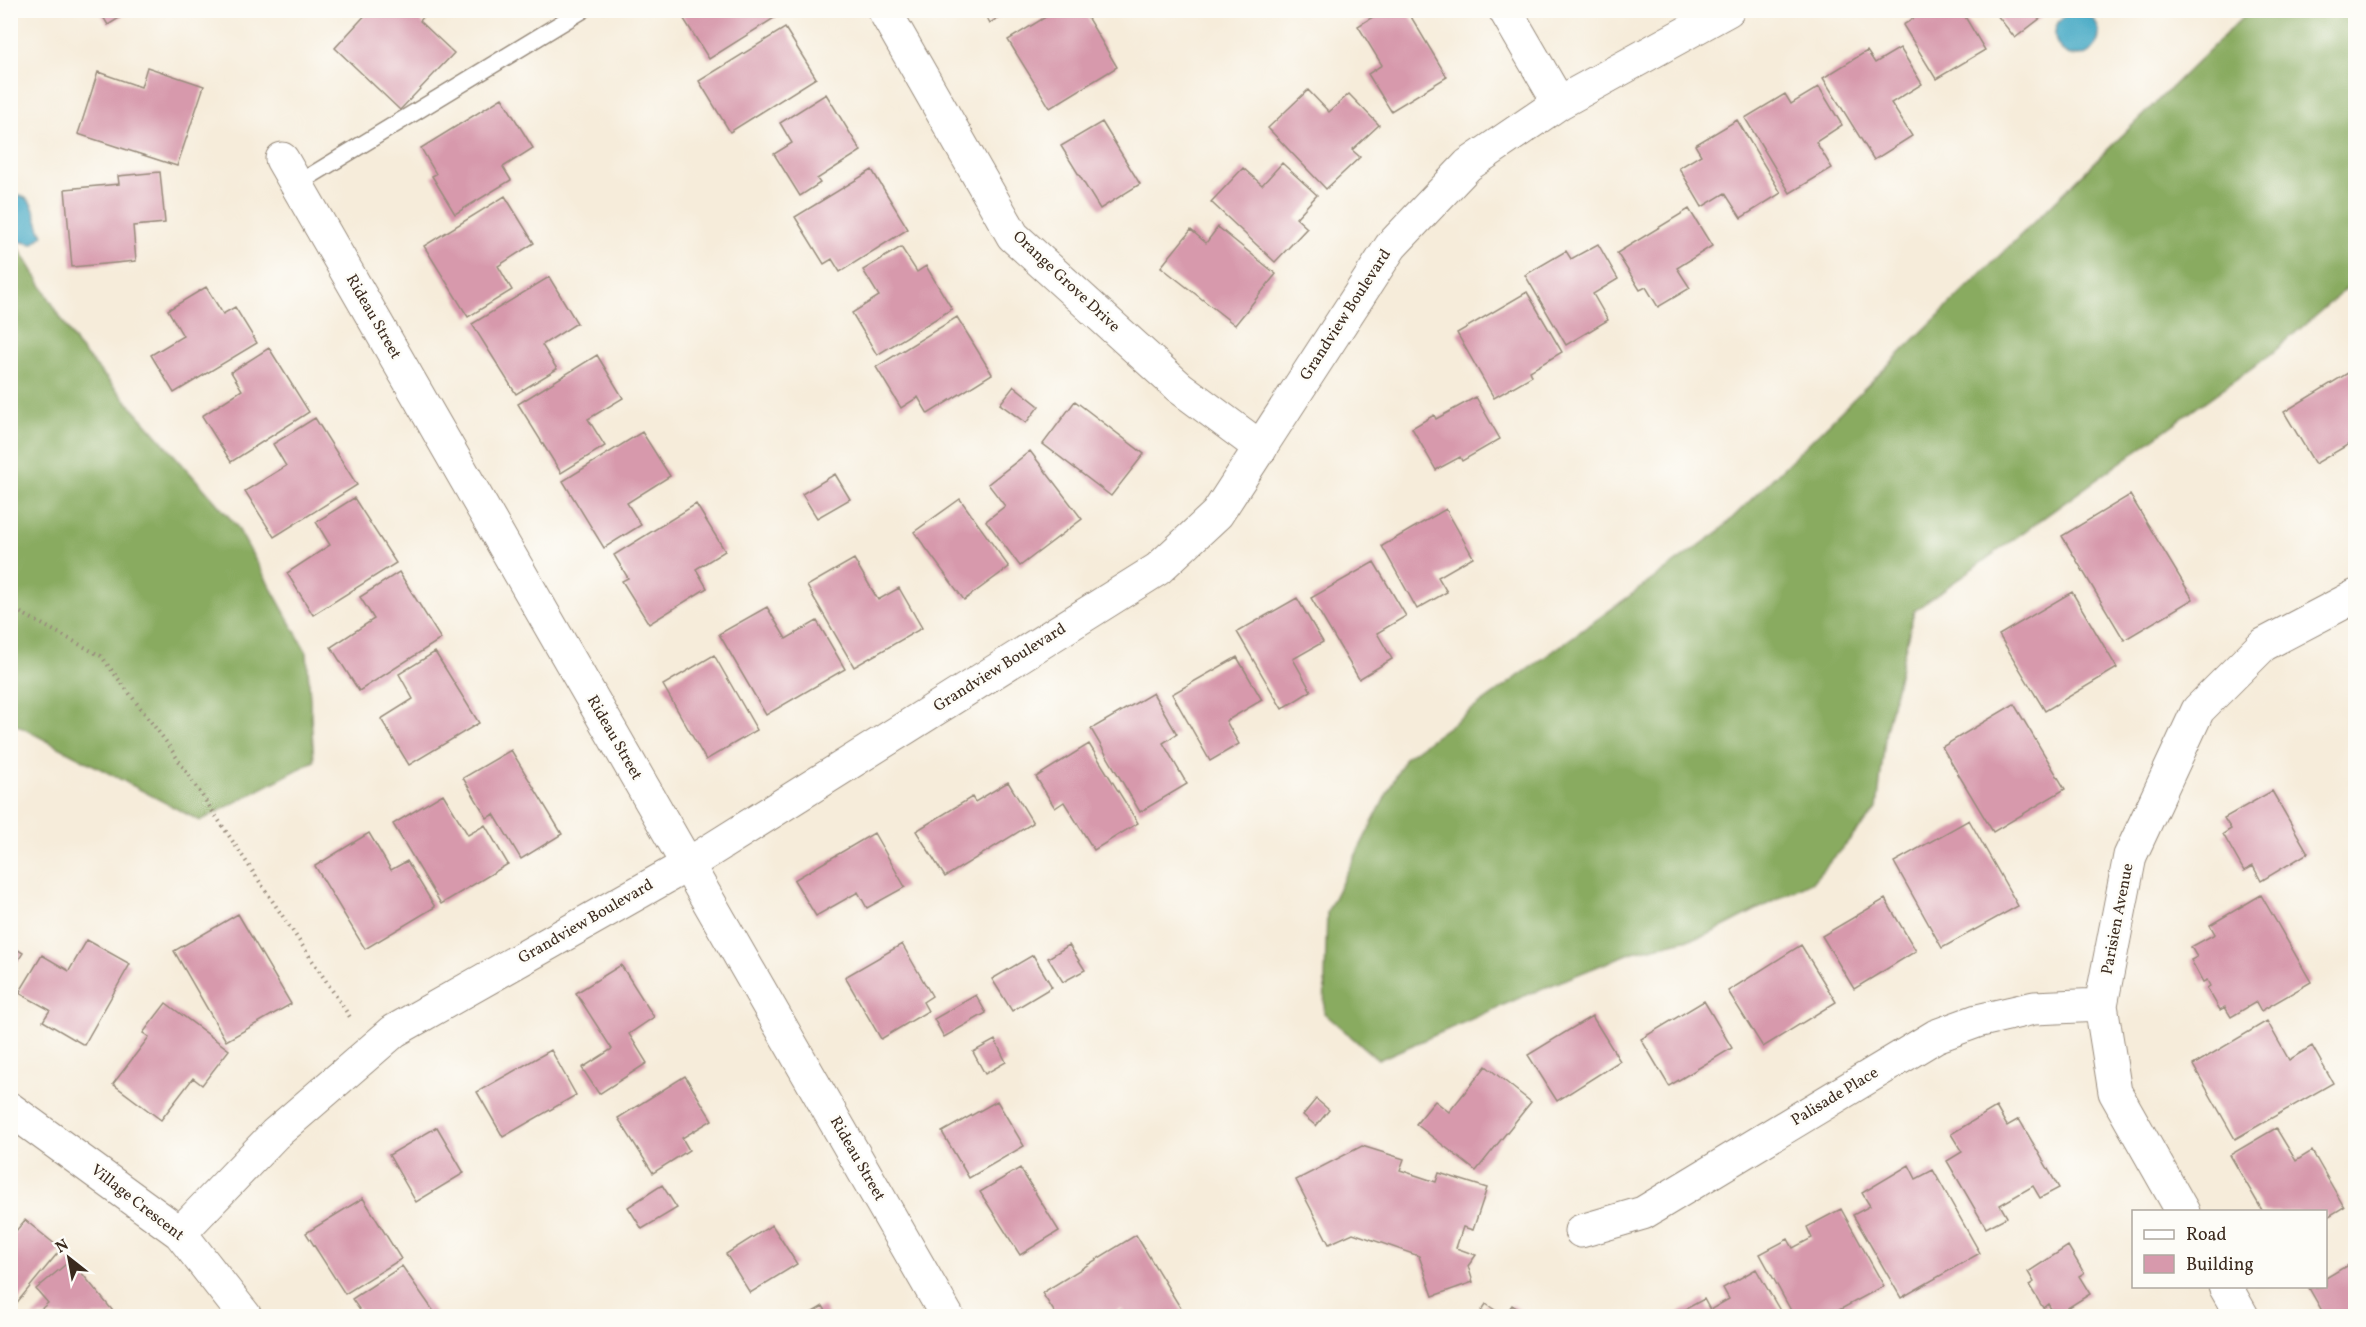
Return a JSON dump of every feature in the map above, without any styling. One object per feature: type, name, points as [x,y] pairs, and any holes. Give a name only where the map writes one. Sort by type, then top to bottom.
[{"type":"street","name":"Orange Grove Drive","points":[[884,10],[1013,236],[1179,387],[1261,448]]},
{"type":"street","points":[[1505,10],[1559,103]]},
{"type":"street","name":"Grandview Boulevard","points":[[180,1233],[275,1134],[394,1031],[687,865],[1158,569],[1217,514],[1391,246],[1468,165],[1559,103],[1728,10]]},
{"type":"street","name":"Rideau Street","points":[[290,172],[947,1317]]},
{"type":"street","name":"Parisien Avenue","points":[[2182,1210],[2115,1092],[2102,1005],[2130,856],[2198,711],[2263,645],[2355,596]]},
{"type":"street","name":"Palisade Place","points":[[1581,1231],[1643,1213],[1936,1036],[1977,1021],[2034,1008],[2102,1005]]},
{"type":"street","name":"Village Crescent","points":[[10,1109],[26,1118],[180,1233],[244,1317]]},
{"type":"street","points":[[2226,1288],[2242,1317]]},
{"type":"lane","points":[[290,172],[583,10]]},
{"type":"path","points":[[10,607],[101,656],[167,743],[373,1050]]},
{"type":"green space","points":[[2249,11],[2355,11],[2355,281],[2271,354],[1914,611],[1886,730],[1877,809],[1813,881],[1707,935],[1633,952],[1517,999],[1378,1060],[1324,1013],[1327,912],[1405,758],[1718,532]]},
{"type":"green space","points":[[10,233],[77,345],[236,525],[307,653],[314,761],[200,821],[11,722]]},
{"type":"water","points":[[2077,12],[2092,19],[2099,34],[2092,49],[2077,56],[2062,49],[2055,34],[2062,19]]},
{"type":"water","points":[[19,195],[30,202],[33,207],[43,235],[32,244],[18,241],[11,230],[11,199]]},
{"type":"building","points":[[99,10],[132,10],[108,25]]},
{"type":"building","points":[[370,10],[429,10],[420,21],[454,53],[400,110],[335,48]]},
{"type":"building","points":[[692,10],[780,10],[782,13],[709,59],[682,16]]},
{"type":"building","points":[[983,10],[1010,10],[990,23]]},
{"type":"building","points":[[1057,10],[1083,10],[1117,67],[1050,108],[1008,40]]},
{"type":"building","points":[[1384,10],[1407,10],[1447,77],[1391,111],[1368,74],[1382,65],[1358,26]]},
{"type":"building","points":[[1927,10],[1961,10],[1985,50],[1936,79],[1903,25]]},
{"type":"building","points":[[1993,10],[2051,10],[2015,38]]},
{"type":"building","points":[[785,28],[816,78],[730,132],[699,81]]},
{"type":"building","points":[[1900,48],[1922,84],[1891,103],[1912,136],[1874,160],[1823,78],[1867,51],[1875,63]]},
{"type":"building","points":[[147,67],[204,86],[177,166],[78,134],[98,72],[141,87]]},
{"type":"building","points":[[1819,87],[1842,125],[1816,142],[1832,168],[1790,193],[1745,118],[1785,94],[1791,104]]},
{"type":"building","points":[[1308,90],[1329,112],[1349,94],[1379,125],[1352,150],[1360,157],[1326,189],[1268,128]]},
{"type":"building","points":[[826,94],[861,151],[817,179],[820,183],[800,196],[774,154],[792,143],[780,123]]},
{"type":"building","points":[[502,98],[533,148],[503,167],[511,180],[455,214],[432,176],[436,174],[421,148]]},
{"type":"building","points":[[1737,120],[1781,193],[1741,218],[1725,193],[1702,207],[1679,168],[1701,155],[1695,145]]},
{"type":"building","points":[[1102,122],[1140,184],[1100,209],[1061,146]]},
{"type":"building","points":[[1282,163],[1317,195],[1296,218],[1307,228],[1275,262],[1211,202],[1243,168],[1262,185]]},
{"type":"building","points":[[872,170],[908,229],[840,272],[832,259],[824,264],[795,217]]},
{"type":"building","points":[[160,172],[165,223],[133,226],[136,261],[72,267],[65,189],[119,184],[118,176]]},
{"type":"building","points":[[505,196],[534,243],[498,266],[512,290],[468,317],[424,246]]},
{"type":"building","points":[[1689,209],[1712,246],[1677,268],[1690,288],[1658,307],[1646,287],[1640,290],[1617,253]]},
{"type":"building","points":[[1218,227],[1276,274],[1235,325],[1161,267],[1191,230],[1206,243]]},
{"type":"building","points":[[1598,244],[1618,279],[1593,294],[1608,320],[1566,345],[1525,275],[1566,251],[1571,259]]},
{"type":"building","points":[[901,247],[917,272],[926,266],[952,309],[877,355],[852,313],[879,296],[863,270]]},
{"type":"building","points":[[549,277],[577,323],[542,345],[557,369],[516,394],[472,324]]},
{"type":"building","points":[[206,287],[223,314],[235,307],[257,343],[174,393],[151,355],[183,336],[168,310]]},
{"type":"building","points":[[1527,292],[1562,352],[1530,371],[1532,376],[1494,398],[1457,333]]},
{"type":"building","points":[[957,317],[992,374],[928,414],[918,397],[901,408],[876,367]]},
{"type":"building","points":[[269,348],[309,412],[231,462],[202,416],[242,390],[231,372]]},
{"type":"building","points":[[597,355],[623,398],[588,419],[605,446],[561,473],[518,404]]},
{"type":"building","points":[[2356,368],[2356,440],[2315,464],[2284,412]]},
{"type":"building","points":[[1014,386],[1039,406],[1026,423],[1000,404]]},
{"type":"building","points":[[1476,397],[1500,439],[1462,461],[1460,457],[1436,470],[1412,428],[1434,415],[1436,419]]},
{"type":"building","points":[[1075,401],[1144,454],[1111,496],[1043,444]]},
{"type":"building","points":[[315,418],[357,485],[274,537],[245,491],[286,466],[273,444]]},
{"type":"building","points":[[642,432],[670,476],[627,503],[641,525],[604,548],[563,481]]},
{"type":"building","points":[[1030,451],[1082,519],[1020,566],[986,521],[1005,506],[988,484]]},
{"type":"building","points":[[835,474],[850,499],[817,518],[802,494]]},
{"type":"building","points":[[2130,495],[2193,599],[2124,640],[2062,536]]},
{"type":"building","points":[[354,498],[396,563],[313,615],[287,573],[330,545],[316,522]]},
{"type":"building","points":[[960,499],[1009,567],[964,600],[914,532]]},
{"type":"building","points":[[696,504],[725,551],[696,569],[707,588],[649,624],[622,581],[628,578],[614,555]]},
{"type":"building","points":[[1446,509],[1473,557],[1438,577],[1447,592],[1417,609],[1382,546]]},
{"type":"building","points":[[854,559],[878,600],[899,588],[922,628],[854,667],[807,586]]},
{"type":"building","points":[[1374,562],[1406,616],[1377,633],[1392,659],[1359,679],[1311,598]]},
{"type":"building","points":[[399,572],[441,639],[359,691],[331,647],[374,619],[360,597]]},
{"type":"building","points":[[2072,592],[2117,668],[2045,711],[1999,635]]},
{"type":"building","points":[[1297,598],[1323,642],[1293,659],[1311,691],[1282,709],[1237,632]]},
{"type":"building","points":[[767,607],[786,639],[817,621],[845,669],[766,715],[719,634]]},
{"type":"building","points":[[435,652],[479,723],[409,765],[381,719],[413,699],[399,674]]},
{"type":"building","points":[[714,655],[757,730],[706,760],[663,685]]},
{"type":"building","points":[[1237,657],[1262,700],[1226,721],[1239,744],[1210,761],[1172,694]]},
{"type":"building","points":[[1153,693],[1177,734],[1163,743],[1187,784],[1140,812],[1091,729]]},
{"type":"building","points":[[2014,704],[2065,789],[1993,832],[1942,747]]},
{"type":"building","points":[[1089,744],[1138,823],[1094,850],[1064,802],[1055,808],[1036,777]]},
{"type":"building","points":[[511,750],[562,834],[521,859],[494,814],[487,818],[463,778]]},
{"type":"building","points":[[1008,782],[1033,823],[945,877],[916,831],[972,797],[975,802]]},
{"type":"building","points":[[2272,791],[2308,853],[2261,881],[2253,866],[2244,871],[2223,834],[2231,829],[2224,818]]},
{"type":"building","points":[[443,794],[468,835],[485,825],[508,864],[441,904],[393,824]]},
{"type":"building","points":[[1969,820],[2018,906],[1942,948],[1894,862]]},
{"type":"building","points":[[369,833],[391,870],[407,861],[435,907],[365,949],[315,866]]},
{"type":"building","points":[[874,833],[905,887],[867,908],[858,892],[816,916],[794,880]]},
{"type":"building","points":[[2261,895],[2311,982],[2261,1011],[2256,1002],[2231,1017],[2225,1007],[2220,1010],[2207,988],[2210,986],[2207,980],[2203,982],[2191,960],[2197,957],[2191,947],[2215,934],[2210,925]]},
{"type":"building","points":[[1885,899],[1916,951],[1854,989],[1822,936]]},
{"type":"building","points":[[238,914],[291,1004],[226,1041],[174,951]]},
{"type":"building","points":[[87,940],[130,964],[84,1045],[43,1021],[50,1010],[19,993],[42,955],[69,971]]},
{"type":"building","points":[[902,944],[932,996],[923,1002],[928,1011],[881,1039],[845,977]]},
{"type":"building","points":[[10,945],[23,953],[10,973]]},
{"type":"building","points":[[1069,945],[1085,970],[1063,982],[1048,958]]},
{"type":"building","points":[[1801,945],[1836,1002],[1763,1047],[1728,991]]},
{"type":"building","points":[[1033,955],[1052,987],[1012,1011],[992,979]]},
{"type":"building","points":[[621,965],[654,1017],[629,1034],[647,1063],[599,1094],[582,1068],[612,1049],[576,993]]},
{"type":"building","points":[[976,995],[986,1013],[944,1037],[934,1019]]},
{"type":"building","points":[[1704,1001],[1732,1048],[1669,1086],[1641,1039]]},
{"type":"building","points":[[166,1003],[229,1050],[202,1085],[193,1078],[161,1120],[113,1084],[149,1037],[143,1033]]},
{"type":"building","points":[[1592,1016],[1620,1061],[1557,1101],[1528,1055]]},
{"type":"building","points":[[2267,1021],[2289,1060],[2312,1046],[2333,1083],[2235,1139],[2193,1065]]},
{"type":"building","points":[[995,1040],[1006,1062],[985,1074],[973,1052]]},
{"type":"building","points":[[551,1050],[576,1095],[503,1137],[477,1092]]},
{"type":"building","points":[[1486,1066],[1531,1102],[1476,1171],[1416,1124],[1435,1101],[1449,1112]]},
{"type":"building","points":[[685,1076],[712,1120],[682,1138],[689,1150],[653,1173],[618,1118]]},
{"type":"building","points":[[1316,1099],[1329,1110],[1316,1126],[1303,1115]]},
{"type":"building","points":[[997,1101],[1024,1146],[969,1178],[942,1132]]},
{"type":"building","points":[[1996,1107],[2007,1126],[2019,1119],[2059,1188],[2040,1198],[2033,1186],[2000,1205],[2007,1217],[1986,1228],[1947,1161],[1962,1152],[1951,1134]]},
{"type":"building","points":[[437,1127],[464,1173],[416,1202],[389,1155]]},
{"type":"building","points":[[2276,1128],[2296,1161],[2312,1151],[2344,1207],[2327,1217],[2327,1210],[2262,1210],[2230,1155]]},
{"type":"building","points":[[1362,1146],[1404,1159],[1400,1170],[1436,1182],[1439,1173],[1487,1188],[1473,1230],[1463,1227],[1456,1248],[1476,1255],[1468,1266],[1473,1282],[1433,1296],[1419,1256],[1353,1233],[1329,1244],[1296,1180]]},
{"type":"building","points":[[1909,1165],[1916,1179],[1933,1170],[1980,1253],[1901,1298],[1853,1215],[1870,1206],[1862,1193]]},
{"type":"building","points":[[1020,1168],[1059,1231],[1020,1255],[980,1192]]},
{"type":"building","points":[[662,1185],[677,1208],[642,1229],[628,1207]]},
{"type":"building","points":[[363,1198],[401,1259],[345,1294],[306,1233]]},
{"type":"building","points":[[1841,1209],[1884,1286],[1828,1316],[1794,1316],[1760,1254],[1788,1239],[1793,1248],[1812,1238],[1807,1227]]},
{"type":"building","points":[[25,1220],[61,1249],[10,1311],[10,1238]]},
{"type":"building","points":[[772,1225],[797,1264],[750,1293],[726,1254]]},
{"type":"building","points":[[1136,1235],[1183,1312],[1176,1316],[1126,1316],[1121,1309],[1108,1316],[1057,1316],[1042,1293]]},
{"type":"building","points":[[2068,1246],[2084,1273],[2079,1276],[2090,1294],[2055,1316],[2048,1304],[2043,1308],[2029,1285],[2034,1282],[2028,1272]]},
{"type":"building","points":[[71,1260],[117,1316],[33,1316],[48,1303],[36,1289]]},
{"type":"building","points":[[2356,1260],[2356,1316],[2325,1316],[2309,1288],[2327,1288],[2327,1277]]},
{"type":"building","points":[[402,1266],[437,1316],[364,1316],[352,1299]]},
{"type":"building","points":[[1756,1269],[1783,1316],[1673,1316],[1704,1299],[1710,1310],[1729,1299],[1723,1288]]},
{"type":"building","points":[[1486,1304],[1504,1316],[1478,1316]]},
{"type":"building","points":[[1512,1305],[1529,1316],[1504,1316]]},
{"type":"building","points":[[823,1306],[829,1316],[806,1316]]}]
